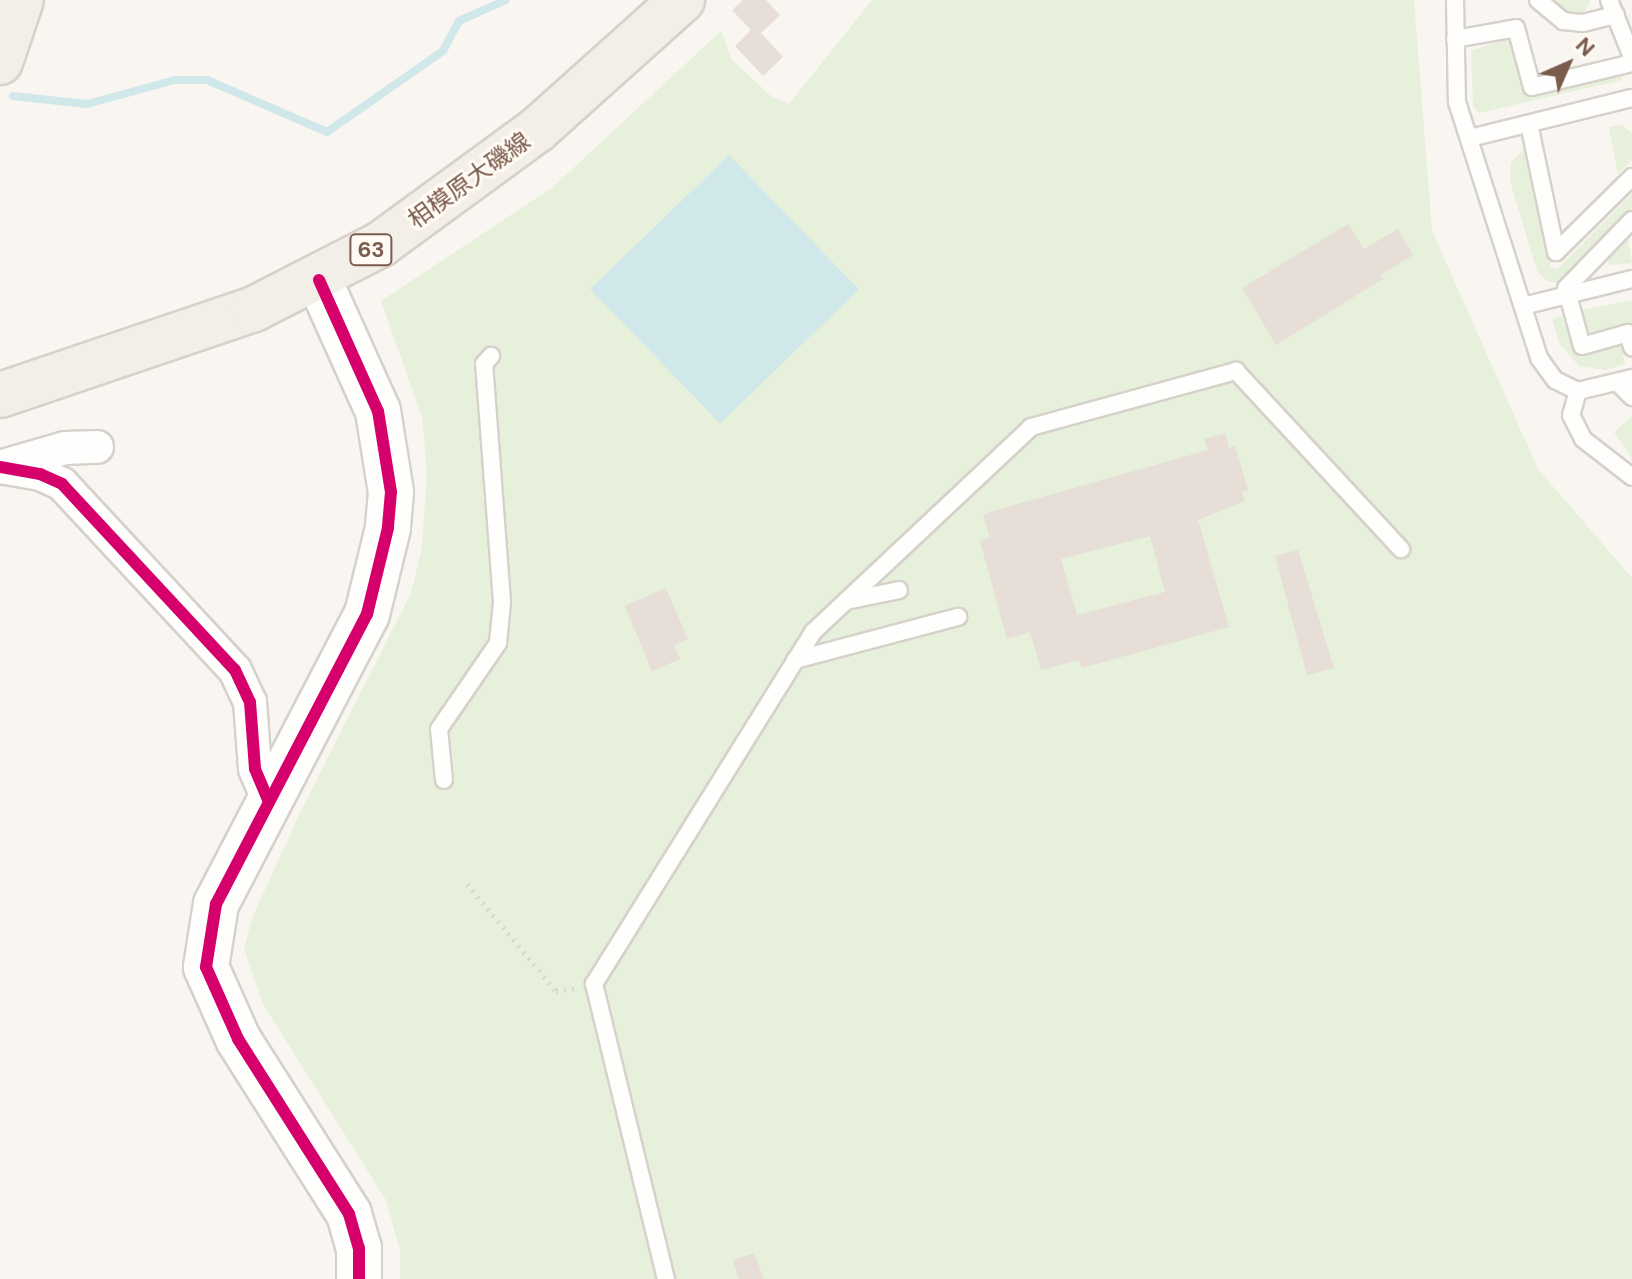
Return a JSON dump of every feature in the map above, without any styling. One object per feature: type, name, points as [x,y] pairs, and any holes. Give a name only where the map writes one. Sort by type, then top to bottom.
[{"type":"main road","points":[[0,62],[21,0]]},
{"type":"main road","name":"相模原大磯線","points":[[2,393],[153,347],[319,280],[440,203],[537,130],[682,0]]},
{"type":"street","points":[[319,280],[378,411],[391,492],[388,528],[367,614],[216,904],[206,967],[238,1039],[349,1214],[359,1248],[359,1279]]},
{"type":"street","points":[[1,466],[65,448],[97,447]]},
{"type":"street","points":[[1,466],[62,484],[235,670],[250,702],[255,769],[268,800]]},
{"type":"lane","points":[[1455,0],[1457,102],[1545,371],[1578,391],[1625,380],[1632,397]]},
{"type":"lane","points":[[1455,39],[1516,28],[1532,87],[1632,60],[1612,8],[1583,23],[1563,21],[1538,0]]},
{"type":"lane","points":[[1470,138],[1632,98]]},
{"type":"lane","points":[[1529,124],[1556,252],[1632,177]]},
{"type":"lane","points":[[1632,220],[1566,288],[1582,346],[1628,333],[1632,347]]},
{"type":"lane","points":[[1523,306],[1632,279]]},
{"type":"lane","points":[[444,780],[439,729],[498,643],[502,602],[484,364],[491,356]]},
{"type":"lane","points":[[666,1279],[594,984],[813,632],[1031,427],[1236,371],[1401,549]]},
{"type":"lane","points":[[1578,391],[1571,415],[1583,439],[1632,477]]},
{"type":"lane","points":[[845,601],[899,590]]},
{"type":"lane","points":[[795,660],[958,617]]},
{"type":"path","points":[[467,884],[556,991],[594,984]]},
{"type":"green space","points":[[872,0],[1414,0],[1432,231],[1538,469],[1632,578],[1632,1279],[400,1279],[400,1251],[386,1200],[263,1004],[244,948],[253,916],[300,813],[411,593],[422,547],[427,473],[422,417],[381,301],[553,187],[721,31],[732,60],[771,96],[789,104]]},
{"type":"green space","points":[[1549,0],[1590,1],[1584,13],[1576,15]]},
{"type":"green space","points":[[1506,39],[1513,42],[1526,97],[1621,74],[1622,80],[1479,113],[1473,106],[1471,51]]},
{"type":"green space","points":[[1621,125],[1632,133],[1632,160],[1618,174],[1609,127]]},
{"type":"green space","points":[[1524,148],[1551,268],[1557,269],[1632,194],[1632,211],[1558,282],[1548,282],[1537,271],[1510,181],[1511,163]]},
{"type":"green space","points":[[1628,240],[1632,263],[1610,265],[1607,261]]},
{"type":"green space","points":[[1632,300],[1632,326],[1589,337],[1583,333],[1581,310]]},
{"type":"green space","points":[[1562,316],[1574,353],[1621,343],[1625,364],[1605,370],[1579,366],[1559,343],[1552,319]]},
{"type":"green space","points":[[1632,416],[1632,459],[1614,432]]},
{"type":"water","points":[[729,155],[859,290],[720,424],[590,289]]},
{"type":"building","points":[[743,0],[766,0],[780,15],[761,33],[783,57],[763,76],[735,46],[751,30],[732,10]]},
{"type":"building","points":[[1348,224],[1364,249],[1398,229],[1413,255],[1380,275],[1383,279],[1276,345],[1242,288]]},
{"type":"building","points":[[1225,433],[1229,448],[1235,446],[1248,490],[1242,492],[1245,501],[1198,520],[1229,627],[1082,668],[1079,660],[1041,670],[1030,632],[1007,639],[980,541],[990,538],[983,514],[1208,450],[1204,439]],"holes":[[[1150,536],[1165,592],[1077,615],[1061,559]]]},
{"type":"building","points":[[1298,550],[1334,668],[1307,675],[1275,556]]},
{"type":"building","points":[[666,588],[688,639],[674,645],[680,659],[652,671],[625,606]]},
{"type":"building","points":[[754,1253],[764,1279],[739,1279],[733,1260]]},
{"type":"waterway","points":[[13,96],[87,104],[175,80],[207,80],[327,132],[443,51],[459,21],[506,0]]},
{"type":"cycle path","points":[[319,280],[378,411],[391,492],[388,528],[367,614],[216,904],[206,967],[238,1039],[349,1214],[359,1248],[359,1279]]},
{"type":"cycle path","points":[[0,467],[40,474],[62,484],[235,670],[250,702],[255,769],[268,800]]}]
